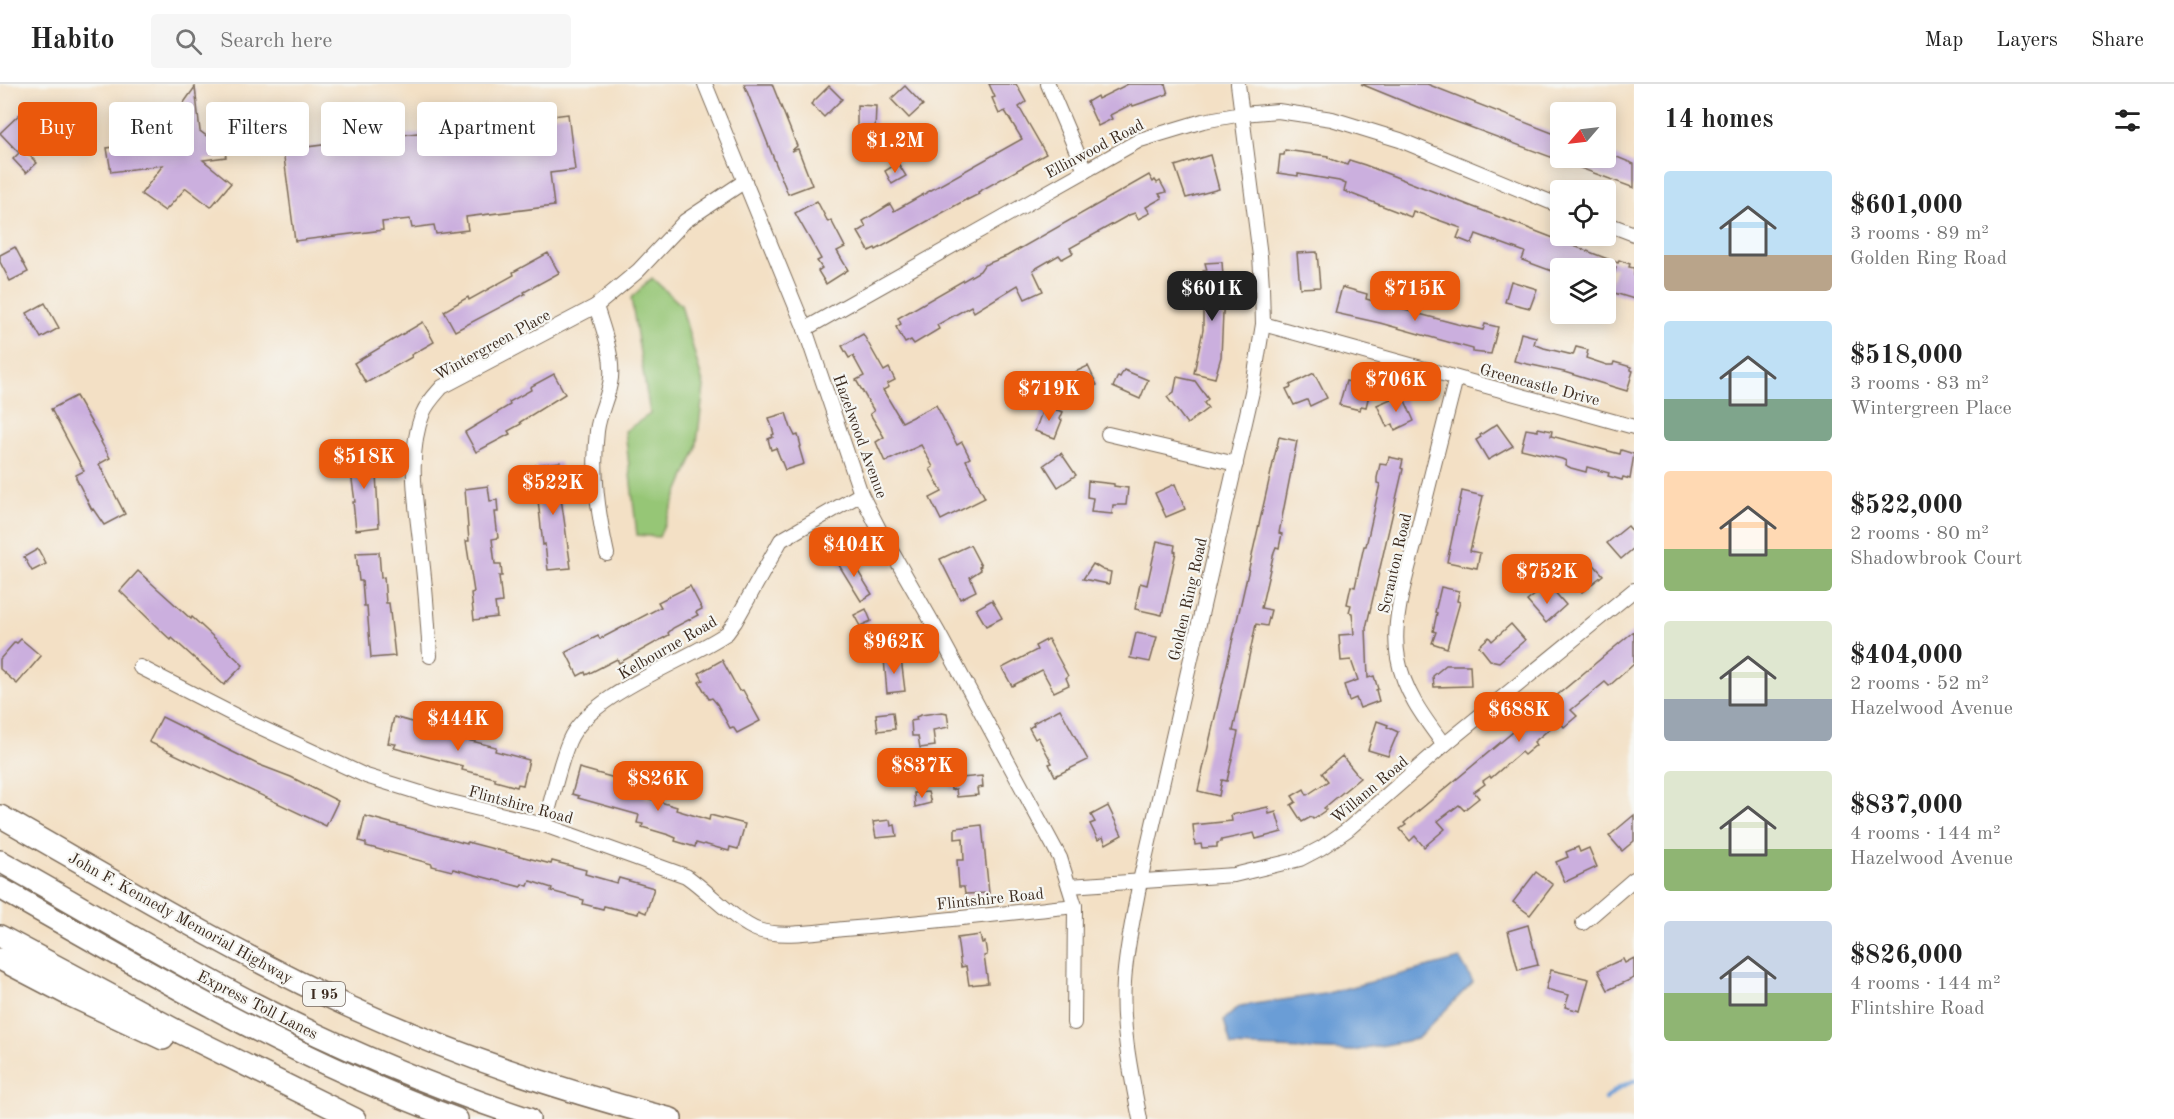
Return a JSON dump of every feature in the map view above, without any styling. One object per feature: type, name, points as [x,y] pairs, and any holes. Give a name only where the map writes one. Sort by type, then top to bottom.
[{"type":"highway","name":"John F. Kennedy Memorial Highway","points":[[0,816],[256,960],[351,1007],[494,1066],[593,1098],[671,1119]]},
{"type":"highway","name":"Express Toll Lanes","points":[[0,861],[206,977],[305,1029],[409,1075],[529,1119]]},
{"type":"highway","name":"Express Toll Lanes","points":[[0,888],[254,1030],[379,1088],[457,1119]]},
{"type":"highway","points":[[0,936],[181,1033],[353,1119]]},
{"type":"highway","points":[[0,959],[71,996],[176,1045],[274,1089],[353,1119]]},
{"type":"street","name":"Hazelwood Avenue","points":[[705,84],[805,329],[861,494],[1060,858],[1075,906],[1074,1023]]},
{"type":"street","points":[[1048,84],[1085,171]]},
{"type":"street","name":"Golden Ring Road","points":[[1140,1119],[1124,1015],[1127,950],[1140,882],[1252,392],[1263,324],[1260,256],[1238,84]]},
{"type":"street","name":"Ellinwood Road","points":[[805,329],[1148,137],[1203,121],[1242,114],[1293,112],[1350,124],[1400,140],[1550,202]]},
{"type":"street","name":"Wintergreen Place","points":[[430,656],[414,460],[417,432],[423,412],[442,387],[596,306],[638,271],[685,221],[745,182]]},
{"type":"street","points":[[1616,227],[1634,234]]},
{"type":"street","points":[[596,306],[610,353],[611,369],[611,380],[597,429],[595,472],[600,521],[607,554]]},
{"type":"street","name":"Greencastle Drive","points":[[1263,324],[1634,427]]},
{"type":"street","name":"Scranton Road","points":[[1444,745],[1407,690],[1401,674],[1396,643],[1397,625],[1410,560],[1456,378]]},
{"type":"street","points":[[1108,434],[1236,464]]},
{"type":"street","name":"Kelbourne Road","points":[[544,825],[570,739],[591,712],[610,698],[727,633],[781,540],[861,494]]},
{"type":"street","name":"Willann Road","points":[[1070,886],[1234,875],[1300,859],[1347,830],[1444,745],[1634,590]]},
{"type":"street","name":"Flintshire Road","points":[[140,667],[238,717],[366,776],[443,800],[544,825],[686,876],[749,926],[769,932],[902,924],[1075,906]]},
{"type":"street","points":[[1583,923],[1634,879]]},
{"type":"green space","points":[[652,278],[681,305],[704,387],[696,450],[659,537],[637,535],[625,431],[650,414],[631,298]]},
{"type":"water","points":[[1460,959],[1473,982],[1417,1039],[1353,1051],[1231,1046],[1224,1020],[1240,1006],[1324,994]]},
{"type":"building","points":[[744,84],[772,84],[797,146],[791,151],[798,149],[812,185],[788,194]]},
{"type":"building","points":[[989,84],[1016,84],[1026,102],[1019,107],[1046,154],[978,192],[979,194],[876,250],[875,248],[869,251],[858,232],[866,227],[863,221],[890,204],[894,211],[1022,139],[1005,111],[999,114]]},
{"type":"building","points":[[1128,84],[1165,84],[1168,94],[1133,106],[1132,104],[1110,115],[1112,119],[1098,126],[1087,102]]},
{"type":"building","points":[[1361,84],[1427,84],[1550,132],[1550,157]]},
{"type":"building","points":[[829,86],[842,99],[824,117],[811,104]]},
{"type":"building","points":[[905,86],[923,105],[909,118],[891,99]]},
{"type":"building","points":[[195,87],[200,131],[206,136],[206,156],[226,157],[203,160],[231,183],[211,207],[186,188],[165,211],[141,194],[163,165],[111,172],[107,148],[109,148],[109,156],[194,156],[194,102],[184,102]]},
{"type":"building","points":[[857,105],[876,106],[875,131],[857,131]]},
{"type":"building","points":[[568,114],[575,170],[550,173],[554,206],[466,217],[468,230],[436,234],[434,225],[412,228],[410,219],[382,222],[383,230],[295,241],[284,156],[309,156],[309,147],[321,145],[321,156],[405,156],[405,135],[417,133],[417,156],[557,156],[557,115]]},
{"type":"building","points":[[18,116],[18,152],[0,133]]},
{"type":"building","points":[[1285,150],[1328,156],[1328,158],[1347,165],[1349,160],[1365,165],[1550,237],[1550,246],[1574,246],[1605,258],[1550,258],[1550,270],[1522,260],[1525,252],[1476,234],[1472,244],[1457,238],[1461,228],[1413,211],[1411,217],[1344,191],[1346,184],[1339,181],[1278,173],[1280,155],[1284,155]]},
{"type":"building","points":[[18,154],[18,156],[30,156],[37,163],[26,173],[13,159]]},
{"type":"building","points":[[1210,155],[1219,189],[1186,198],[1175,166]]},
{"type":"building","points":[[1616,157],[1634,164],[1634,188],[1580,168],[1616,168]]},
{"type":"building","points":[[898,163],[906,176],[892,184],[885,171]]},
{"type":"building","points":[[1149,175],[1153,182],[1160,181],[1166,192],[1159,194],[1162,198],[1146,207],[1150,213],[1138,219],[1135,213],[1129,215],[1070,248],[1073,253],[1062,259],[1059,255],[1033,270],[1043,291],[1025,299],[1018,285],[974,312],[971,306],[937,325],[939,329],[914,344],[911,340],[905,343],[896,327],[901,324],[898,318],[980,271],[984,265],[1007,256]]},
{"type":"building","points":[[817,201],[828,222],[831,220],[845,247],[837,251],[848,270],[826,284],[818,271],[822,268],[817,261],[821,259],[795,213]]},
{"type":"building","points":[[15,247],[28,272],[10,281],[0,262],[0,255]]},
{"type":"building","points":[[1317,252],[1320,287],[1300,288],[1297,253]]},
{"type":"building","points":[[548,253],[559,273],[455,331],[444,311],[514,275],[513,272]]},
{"type":"building","points":[[1619,260],[1634,268],[1634,299],[1616,293],[1616,262],[1618,263]]},
{"type":"building","points":[[1222,262],[1224,291],[1221,357],[1215,378],[1194,373],[1203,330],[1203,307],[1206,307],[1203,271],[1207,270],[1205,263]]},
{"type":"building","points":[[1511,281],[1537,289],[1530,308],[1505,302]]},
{"type":"building","points":[[1342,287],[1367,294],[1366,299],[1391,306],[1393,299],[1406,303],[1404,310],[1461,325],[1483,330],[1485,324],[1498,327],[1491,354],[1473,352],[1473,349],[1335,313]]},
{"type":"building","points":[[45,303],[59,328],[41,338],[27,313]]},
{"type":"building","points":[[423,322],[434,342],[366,383],[354,363]]},
{"type":"building","points":[[1521,333],[1536,337],[1534,344],[1544,348],[1573,355],[1576,347],[1588,350],[1586,358],[1607,365],[1613,365],[1614,362],[1631,367],[1633,371],[1627,391],[1564,372],[1514,361]]},
{"type":"building","points":[[863,334],[884,371],[889,368],[895,380],[887,384],[889,387],[883,390],[902,422],[936,405],[957,445],[962,442],[970,458],[966,460],[985,498],[941,520],[930,498],[942,492],[930,469],[933,467],[921,445],[885,462],[876,442],[884,437],[870,414],[874,411],[856,380],[864,376],[853,356],[849,358],[842,346]]},
{"type":"building","points":[[1088,366],[1097,385],[1073,396],[1064,377]]},
{"type":"building","points":[[1124,370],[1148,380],[1140,399],[1113,387]]},
{"type":"building","points":[[1314,373],[1327,398],[1310,406],[1307,400],[1294,405],[1286,389]]},
{"type":"building","points":[[554,374],[565,394],[520,422],[521,424],[508,431],[510,434],[476,452],[465,432],[510,405],[509,402],[531,390],[530,387]]},
{"type":"building","points":[[1177,377],[1195,381],[1208,399],[1204,403],[1208,408],[1187,424],[1167,397],[1174,392]]},
{"type":"building","points":[[1346,381],[1371,387],[1366,407],[1361,406],[1360,410],[1339,405]]},
{"type":"building","points":[[76,396],[110,458],[99,464],[125,514],[104,525],[92,510],[76,478],[76,475],[84,471],[51,409]]},
{"type":"building","points":[[1403,396],[1414,421],[1395,430],[1393,424],[1387,427],[1377,405]]},
{"type":"building","points":[[1044,406],[1063,412],[1055,438],[1035,431]]},
{"type":"building","points":[[786,413],[795,436],[798,435],[804,464],[785,470],[776,448],[771,450],[768,439],[774,434],[769,418]]},
{"type":"building","points":[[1497,424],[1513,446],[1488,460],[1476,440]]},
{"type":"building","points":[[1538,428],[1552,431],[1551,436],[1620,454],[1621,450],[1634,454],[1630,479],[1623,477],[1622,480],[1608,476],[1609,473],[1587,467],[1586,472],[1571,468],[1565,465],[1566,461],[1562,459],[1521,449],[1526,429],[1538,431]]},
{"type":"building","points":[[1279,437],[1297,441],[1279,533],[1282,534],[1279,548],[1276,547],[1274,552],[1261,608],[1271,610],[1267,626],[1256,624],[1233,731],[1238,732],[1227,781],[1222,780],[1219,796],[1198,791]]},
{"type":"building","points":[[370,448],[373,474],[376,474],[379,527],[356,530],[353,502],[355,502],[348,451]]},
{"type":"building","points":[[1061,453],[1076,475],[1058,487],[1044,465]]},
{"type":"building","points":[[1389,457],[1403,460],[1401,468],[1403,469],[1366,628],[1368,678],[1374,676],[1379,701],[1360,708],[1356,698],[1349,701],[1344,685],[1358,680],[1351,660],[1341,661],[1339,635],[1354,634],[1352,613],[1349,612],[1351,605],[1347,604],[1351,586],[1355,587],[1364,546],[1366,546],[1380,484],[1377,483],[1377,478],[1380,464],[1387,465]]},
{"type":"building","points":[[560,462],[563,490],[560,491],[571,568],[548,570],[545,544],[543,545],[536,465]]},
{"type":"building","points":[[1088,481],[1128,488],[1126,505],[1113,505],[1112,514],[1091,512],[1093,498],[1087,497]]},
{"type":"building","points":[[1175,484],[1185,509],[1166,517],[1155,493]]},
{"type":"building","points":[[488,486],[490,501],[497,500],[498,512],[495,512],[498,538],[492,539],[495,564],[501,564],[502,576],[499,576],[502,602],[495,603],[497,617],[474,620],[471,593],[474,592],[466,541],[469,541],[465,489]]},
{"type":"building","points":[[1462,491],[1483,496],[1470,551],[1480,553],[1477,568],[1447,562]]},
{"type":"building","points":[[1628,526],[1634,533],[1634,548],[1621,559],[1607,543]]},
{"type":"building","points":[[1157,541],[1175,545],[1174,551],[1176,552],[1162,615],[1135,609],[1140,583],[1147,585]]},
{"type":"building","points":[[970,545],[981,570],[970,577],[976,591],[960,599],[940,559]]},
{"type":"building","points":[[38,549],[46,564],[32,571],[24,557]]},
{"type":"building","points":[[379,552],[381,578],[384,577],[386,603],[389,603],[395,656],[371,658],[367,606],[364,606],[356,553]]},
{"type":"building","points":[[848,555],[872,594],[861,601],[837,562]]},
{"type":"building","points":[[1589,559],[1603,575],[1582,592],[1563,569],[1575,560],[1580,567]]},
{"type":"building","points":[[1093,564],[1111,572],[1109,584],[1083,579]]},
{"type":"building","points":[[138,571],[243,665],[224,685],[172,638],[171,640],[120,591]]},
{"type":"building","points":[[690,586],[702,609],[696,612],[698,615],[673,628],[668,633],[669,635],[619,663],[617,659],[586,675],[585,672],[578,676],[566,652],[598,636],[600,639],[661,607],[658,602]]},
{"type":"building","points":[[1441,587],[1459,591],[1457,601],[1460,602],[1447,648],[1432,643],[1436,632],[1433,631],[1437,613],[1435,612]]},
{"type":"building","points":[[1553,590],[1566,605],[1546,623],[1527,601],[1540,591],[1545,596]]},
{"type":"building","points":[[992,600],[1002,618],[986,626],[976,609]]},
{"type":"building","points":[[866,609],[871,621],[860,626],[854,615]]},
{"type":"building","points":[[1511,624],[1525,640],[1499,662],[1490,660],[1479,646],[1489,637],[1492,641]]},
{"type":"building","points":[[1634,631],[1634,664],[1609,686],[1605,682],[1571,710],[1577,716],[1564,727],[1559,721],[1534,742],[1536,745],[1524,755],[1521,752],[1491,778],[1490,776],[1483,781],[1485,784],[1474,792],[1479,798],[1464,810],[1459,805],[1438,821],[1445,829],[1424,847],[1415,836],[1410,841],[1400,829],[1406,825],[1404,823]]},
{"type":"building","points":[[1136,633],[1157,637],[1150,662],[1130,658]]},
{"type":"building","points":[[21,639],[41,656],[17,684],[0,669],[0,659],[15,642]]},
{"type":"building","points":[[1048,639],[1068,676],[1066,678],[1069,685],[1054,692],[1042,670],[1012,686],[1002,668],[1037,650],[1035,646]]},
{"type":"building","points":[[901,658],[905,691],[887,693],[884,659]]},
{"type":"building","points":[[722,660],[739,691],[743,690],[760,721],[737,733],[733,727],[730,728],[717,704],[712,698],[709,699],[699,682],[703,680],[699,673]]},
{"type":"building","points":[[1446,665],[1470,665],[1471,686],[1434,687],[1433,676]]},
{"type":"building","points":[[1060,709],[1088,760],[1055,776],[1049,764],[1052,763],[1038,737],[1035,739],[1029,728],[1034,725],[1033,723]]},
{"type":"building","points":[[893,712],[895,729],[878,731],[876,714]]},
{"type":"building","points":[[947,713],[949,727],[933,730],[935,746],[920,748],[918,736],[912,736],[911,721],[917,720],[916,717],[921,715]]},
{"type":"building","points":[[162,717],[338,801],[326,826],[149,742]]},
{"type":"building","points":[[394,717],[463,736],[463,739],[496,747],[495,751],[529,760],[523,785],[518,784],[517,787],[495,781],[495,778],[462,770],[463,766],[394,748],[396,744],[388,743]]},
{"type":"building","points":[[1377,721],[1398,732],[1388,756],[1368,750]]},
{"type":"building","points":[[1342,756],[1360,778],[1324,808],[1326,810],[1313,819],[1311,817],[1302,822],[1291,805],[1296,802],[1292,796],[1304,789],[1307,795],[1328,781],[1322,773]]},
{"type":"building","points":[[579,768],[647,787],[644,797],[677,807],[676,810],[709,820],[710,815],[745,824],[738,849],[730,847],[729,851],[696,843],[695,847],[675,841],[676,838],[669,835],[642,827],[643,824],[637,823],[639,815],[578,798],[579,796],[572,794]]},
{"type":"building","points":[[982,776],[983,787],[977,788],[978,795],[957,797],[956,789],[951,790],[950,779]]},
{"type":"building","points":[[928,792],[931,803],[915,807],[914,793]]},
{"type":"building","points":[[1108,806],[1122,835],[1106,844],[1103,837],[1098,840],[1090,824],[1095,822],[1091,815]]},
{"type":"building","points":[[1268,807],[1269,814],[1276,812],[1282,832],[1256,839],[1254,833],[1221,840],[1217,843],[1217,847],[1202,848],[1201,844],[1195,845],[1193,825],[1232,821],[1231,815]]},
{"type":"building","points":[[1634,815],[1634,841],[1622,851],[1609,836]]},
{"type":"building","points":[[365,816],[467,844],[467,842],[551,864],[552,861],[586,870],[585,874],[617,883],[619,878],[654,888],[646,913],[639,910],[638,914],[604,906],[603,909],[583,904],[584,900],[551,891],[552,888],[530,881],[528,886],[522,884],[521,887],[453,869],[452,871],[432,866],[432,864],[366,846],[366,843],[359,841]]},
{"type":"building","points":[[890,820],[891,826],[895,825],[897,836],[876,838],[873,822]]},
{"type":"building","points":[[982,825],[989,893],[965,894],[964,887],[959,887],[957,860],[964,860],[963,838],[955,839],[955,828]]},
{"type":"building","points":[[1578,847],[1580,852],[1589,848],[1597,867],[1565,882],[1556,862],[1568,857],[1566,852]]},
{"type":"building","points":[[1536,872],[1553,885],[1530,915],[1513,902]]},
{"type":"building","points":[[1528,925],[1538,965],[1518,970],[1508,931]]},
{"type":"building","points":[[980,935],[982,943],[985,942],[987,955],[984,956],[988,983],[969,985],[966,966],[961,967],[957,938]]},
{"type":"building","points":[[1634,958],[1634,978],[1608,990],[1598,970],[1623,959],[1625,963]]},
{"type":"building","points":[[1551,970],[1589,979],[1580,1011],[1565,1007],[1569,995],[1546,989]]},
{"type":"waterway","points":[[1605,1099],[1620,1087],[1634,1081]]}]
